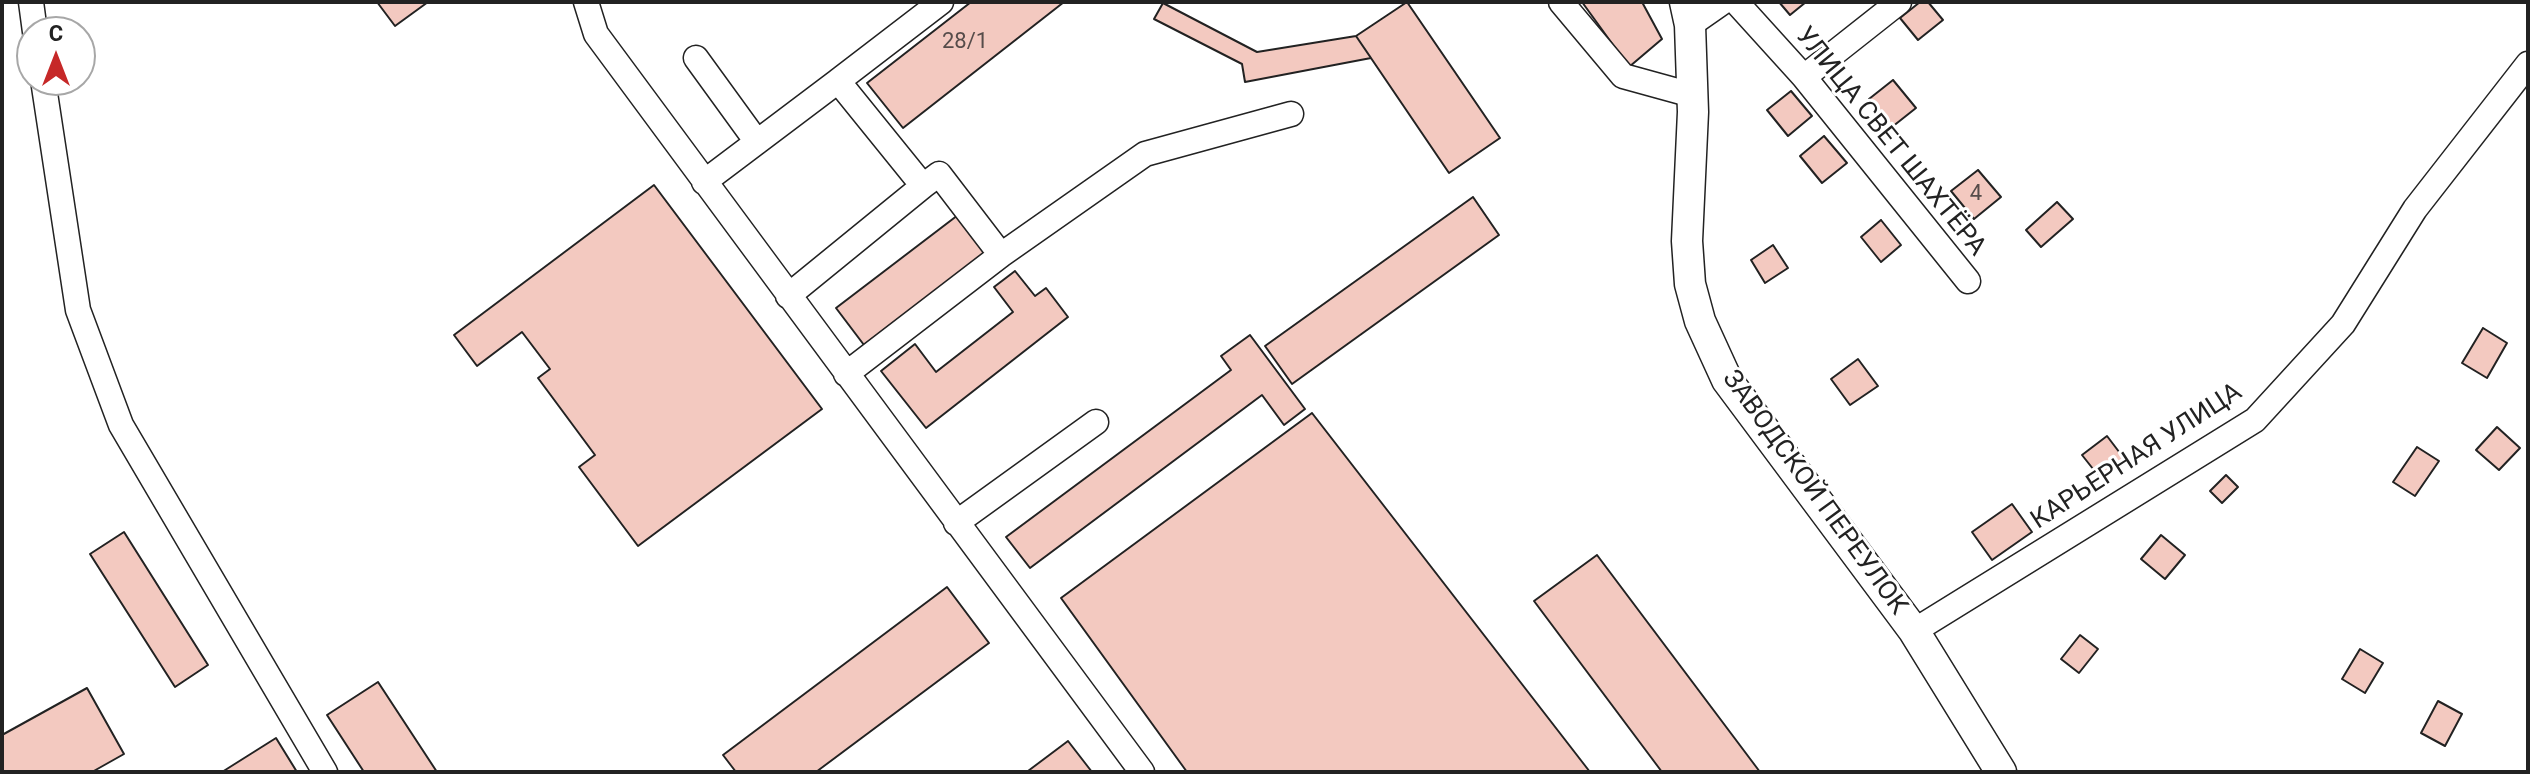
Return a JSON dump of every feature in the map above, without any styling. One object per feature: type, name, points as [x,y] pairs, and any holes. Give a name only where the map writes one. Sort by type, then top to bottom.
[{"type":"main road","name":"ЗАВОДСКОЙ ПЕРЕУЛОК","points":[[1688,14],[1692,95],[1687,241],[1690,284],[1700,321],[1727,380],[1914,631],[2001,772]]},
{"type":"street","points":[[586,2],[596,34],[1142,772]]},
{"type":"street","points":[[704,182],[941,2]]},
{"type":"street","points":[[1561,2],[1623,76],[1692,95]]},
{"type":"street","points":[[1688,14],[1723,2]]},
{"type":"street","name":"УЛИЦА СВЕТ ШАХТЁРА","points":[[1736,2],[1804,77],[1968,281]]},
{"type":"street","points":[[1804,77],[1899,2]]},
{"type":"street","points":[[696,58],[757,142]]},
{"type":"street","name":"КАРЬЕРНАЯ УЛИЦА","points":[[1914,631],[2255,420],[2343,324],[2415,209],[2528,64]]},
{"type":"street","points":[[838,81],[923,186]]},
{"type":"street","points":[[45,96],[78,310],[121,425],[325,772]]},
{"type":"street","points":[[846,374],[1001,255],[1145,154],[1291,114]]},
{"type":"street","points":[[788,296],[939,174],[1001,255]]},
{"type":"street","points":[[956,523],[1096,422]]},
{"type":"building","points":[[377,2],[428,2],[395,26]]},
{"type":"building","points":[[971,2],[1064,2],[903,128],[867,83]]},
{"type":"building","points":[[1407,2],[1500,138],[1449,173],[1356,36]]},
{"type":"building","points":[[1582,2],[1642,2],[1662,39],[1629,67]]},
{"type":"building","points":[[1779,2],[1806,2],[1790,15]]},
{"type":"building","points":[[1920,2],[1928,2],[1943,20],[1918,40],[1900,18]]},
{"type":"building","points":[[1163,3],[1257,52],[1356,36],[1371,58],[1245,82],[1242,64],[1154,19]]},
{"type":"building","points":[[1893,80],[1916,108],[1892,127],[1869,99]]},
{"type":"building","points":[[1791,91],[1812,116],[1788,136],[1767,110]]},
{"type":"building","points":[[1824,136],[1847,163],[1822,183],[1800,156]]},
{"type":"building","points":[[1978,170],[2001,197],[1974,219],[1951,191]]},
{"type":"building","points":[[654,185],[822,409],[638,546],[579,467],[595,455],[538,378],[550,369],[522,332],[477,366],[454,335]]},
{"type":"building","points":[[1473,197],[1499,235],[1292,384],[1265,346]]},
{"type":"building","points":[[2057,202],[2073,219],[2041,247],[2026,230]]},
{"type":"building","points":[[958,215],[986,252],[864,345],[836,308]]},
{"type":"building","points":[[1881,220],[1901,245],[1881,262],[1861,237]]},
{"type":"building","points":[[1773,245],[1788,268],[1765,283],[1751,260]]},
{"type":"building","points":[[1015,271],[1035,296],[1046,288],[1068,317],[926,428],[881,371],[915,344],[936,372],[1013,312],[994,287]]},
{"type":"building","points":[[2483,328],[2507,343],[2487,378],[2462,363]]},
{"type":"building","points":[[1250,335],[1305,409],[1284,425],[1262,395],[1030,568],[1006,537],[1231,370],[1221,356]]},
{"type":"building","points":[[1858,359],[1878,386],[1850,405],[1831,379]]},
{"type":"building","points":[[1312,413],[1590,772],[1187,772],[1061,598]]},
{"type":"building","points":[[2497,427],[2520,448],[2499,470],[2476,450]]},
{"type":"building","points":[[2107,436],[2126,461],[2101,479],[2082,455]]},
{"type":"building","points":[[2417,447],[2439,461],[2415,496],[2393,482]]},
{"type":"building","points":[[2226,475],[2238,487],[2222,503],[2210,491]]},
{"type":"building","points":[[2012,504],[2032,532],[1992,560],[1972,532]]},
{"type":"building","points":[[124,532],[208,665],[175,687],[90,554]]},
{"type":"building","points":[[2161,535],[2185,555],[2165,579],[2141,559]]},
{"type":"building","points":[[1597,555],[1760,772],[1662,772],[1534,601]]},
{"type":"building","points":[[947,587],[989,643],[816,772],[736,772],[723,755]]},
{"type":"building","points":[[2080,635],[2098,649],[2079,673],[2061,659]]},
{"type":"building","points":[[2360,649],[2383,663],[2365,693],[2342,679]]},
{"type":"building","points":[[378,682],[437,772],[364,772],[327,715]]},
{"type":"building","points":[[87,688],[124,754],[92,772],[2,772],[2,735]]},
{"type":"building","points":[[2438,701],[2462,714],[2445,746],[2421,733]]},
{"type":"building","points":[[276,738],[297,772],[222,772]]},
{"type":"building","points":[[1068,741],[1092,772],[1028,771]]}]
